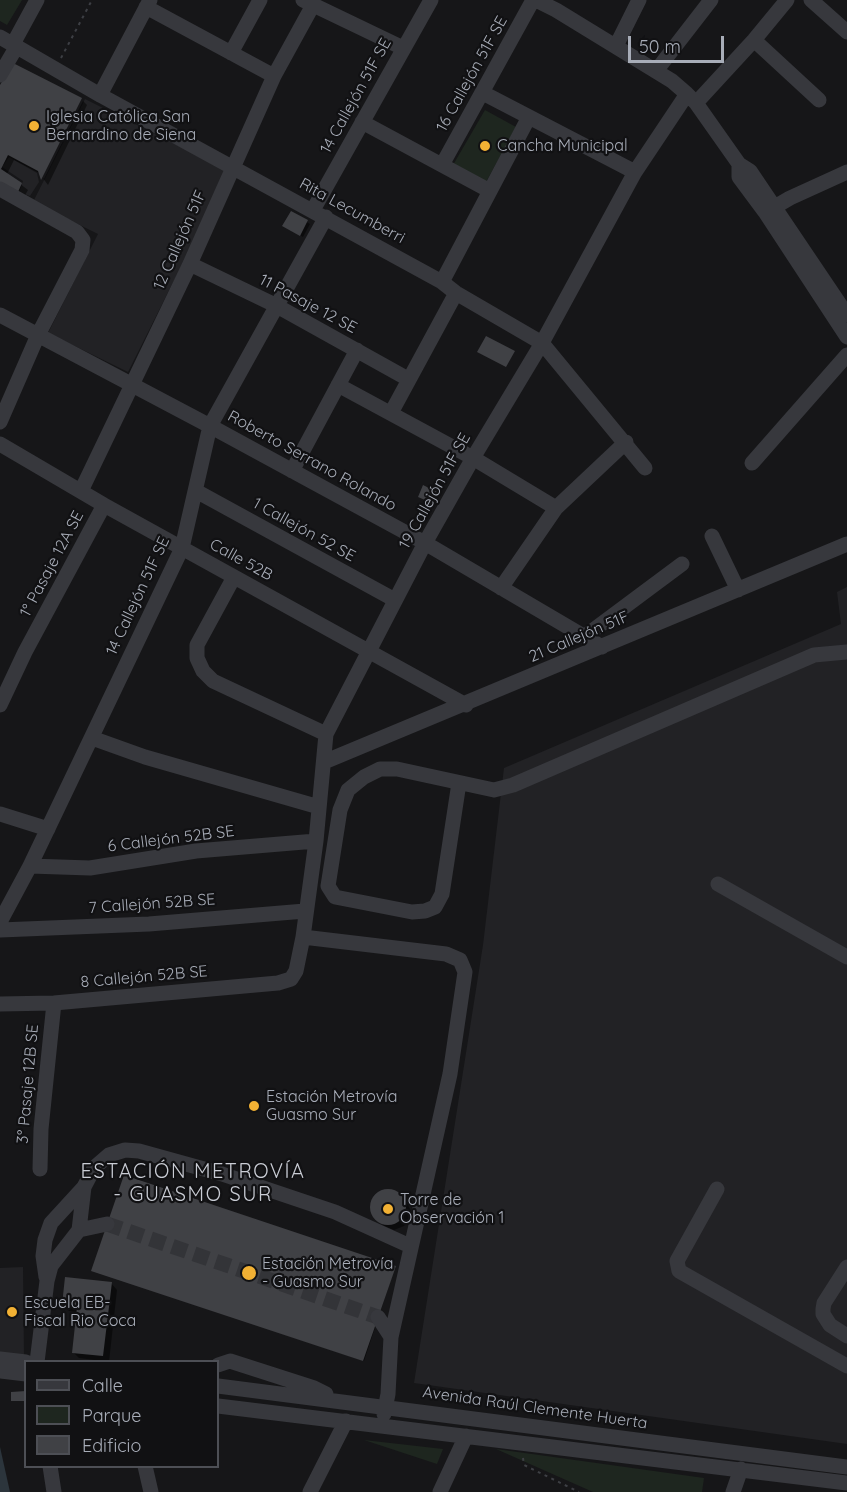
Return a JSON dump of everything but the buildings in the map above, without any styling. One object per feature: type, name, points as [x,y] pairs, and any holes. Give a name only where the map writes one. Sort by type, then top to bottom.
[{"type":"street","points":[[0,75],[10,42],[37,0]]},
{"type":"street","points":[[231,53],[260,0]]},
{"type":"street","name":"14 Callejón 51F SE","points":[[0,922],[30,866],[182,548],[210,426],[275,305],[363,122],[431,0]]},
{"type":"street","points":[[534,0],[559,5],[616,46],[672,81],[691,98],[739,164],[739,177],[770,209],[847,315]]},
{"type":"street","name":"16 Callejón 51F SE","points":[[442,165],[534,0]]},
{"type":"street","points":[[616,46],[639,0]]},
{"type":"street","points":[[656,71],[711,0]]},
{"type":"street","name":"19 Callejón 51F SE","points":[[291,979],[296,971],[303,937],[316,841],[326,734],[425,543],[542,343],[634,172],[691,98],[754,40],[787,0]]},
{"type":"street","points":[[811,0],[847,32]]},
{"type":"street","points":[[308,3],[403,48]]},
{"type":"street","name":"12 Callejón 51F","points":[[81,491],[190,264],[308,3]]},
{"type":"street","points":[[100,94],[148,4],[274,76]]},
{"type":"street","points":[[754,40],[819,100]]},
{"type":"street","name":"Rita Lecumberri","points":[[10,42],[442,282],[456,293],[542,343],[626,442],[645,468]]},
{"type":"street","points":[[483,93],[634,172]]},
{"type":"street","points":[[442,282],[529,117]]},
{"type":"street","points":[[363,122],[490,191]]},
{"type":"street","points":[[770,209],[847,172]]},
{"type":"street","points":[[0,189],[77,232],[82,240],[82,250],[38,335],[0,422]]},
{"type":"street","points":[[770,209],[847,338]]},
{"type":"street","name":"11 Pasaje 12 SE","points":[[190,264],[275,305],[408,379]]},
{"type":"street","points":[[391,413],[456,293]]},
{"type":"street","name":"Roberto Serrano Rolando","points":[[0,315],[425,543],[602,647]]},
{"type":"street","points":[[292,471],[357,350]]},
{"type":"street","points":[[752,463],[847,355]]},
{"type":"street","points":[[338,386],[473,458],[556,508]]},
{"type":"street","points":[[501,588],[556,508],[626,442]]},
{"type":"street","name":"Calle 52B","points":[[0,444],[104,505],[466,705]]},
{"type":"street","name":"1 Callejón 52 SE","points":[[196,491],[395,600]]},
{"type":"street","name":"1° Pasaje 12A SE","points":[[0,705],[25,652],[104,505]]},
{"type":"street","points":[[712,536],[738,590]]},
{"type":"street","name":"21 Callejón 51F","points":[[324,762],[466,705],[847,544]]},
{"type":"street","points":[[584,637],[682,564]]},
{"type":"street","points":[[234,577],[197,645],[197,658],[203,671],[213,681],[326,734]]},
{"type":"street","points":[[459,783],[442,894],[435,907],[412,912],[335,897],[328,886],[340,810],[348,790],[364,777],[380,769],[398,769],[494,790],[513,785],[814,655],[826,652],[847,652]]},
{"type":"street","points":[[92,738],[145,757],[319,807]]},
{"type":"street","points":[[0,814],[48,829]]},
{"type":"street","name":"6 Callejón 52B SE","points":[[30,866],[90,868],[196,851],[316,841]]},
{"type":"street","points":[[718,884],[847,957]]},
{"type":"street","name":"7 Callejón 52B SE","points":[[0,930],[149,924],[305,911]]},
{"type":"street","points":[[303,937],[446,954],[460,960],[465,972],[450,1074],[390,1337],[386,1406],[381,1425]]},
{"type":"street","name":"8 Callejón 52B SE","points":[[0,1004],[54,1003],[278,983],[291,979]]},
{"type":"street","name":"3° Pasaje 12B SE","points":[[40,1169],[41,1129],[54,1003]]},
{"type":"street","points":[[38,1360],[46,1281],[43,1256],[45,1240],[51,1223],[84,1187],[94,1167],[109,1155],[125,1150],[139,1151],[222,1174],[335,1212],[410,1246]]},
{"type":"street","points":[[46,1281],[51,1266],[80,1230],[84,1187]]},
{"type":"street","points":[[717,1189],[677,1261],[679,1271],[847,1366]]},
{"type":"street","points":[[80,1230],[107,1224]]},
{"type":"street","points":[[847,1267],[824,1303],[823,1314],[830,1325],[847,1336]]},
{"type":"street","points":[[378,1317],[390,1337]]},
{"type":"street","points":[[0,1359],[24,1362]]},
{"type":"street","points":[[219,1365],[230,1361],[314,1388],[337,1400]]},
{"type":"street","points":[[0,1371],[24,1374]]},
{"type":"street","points":[[0,1379],[24,1382]]},
{"type":"street","name":"Avenida Raúl Clemente Huerta","points":[[219,1386],[386,1406],[844,1471]]},
{"type":"street","name":"Avenida Raúl Clemente Huerta","points":[[219,1406],[741,1469],[844,1471]]},
{"type":"street","points":[[310,1492],[346,1421]]},
{"type":"street","points":[[440,1492],[466,1436]]},
{"type":"street","points":[[50,1468],[54,1492]]},
{"type":"street","points":[[145,1468],[151,1492]]},
{"type":"street","points":[[733,1492],[741,1469]]},
{"type":"path","points":[[56,69],[92,0]]},
{"type":"path","points":[[520,1443],[524,1465],[579,1492]]},
{"type":"shaded area","points":[[85,99],[229,171],[128,372],[48,333],[98,234],[33,202]]},
{"type":"shaded area","points":[[9,157],[37,173],[39,182],[30,196],[19,192],[23,181],[2,167]]},
{"type":"shaded area","points":[[847,587],[847,1444],[414,1383],[483,945],[504,768],[841,624],[837,592]]},
{"type":"shaded area","name":"Escuela EB- Fiscal Rio Coca","points":[[23,1267],[24,1358],[0,1355],[0,1268]]},
{"type":"shaded area","points":[[0,1447],[10,1492],[0,1492]]},
{"type":"green space","points":[[0,0],[22,0],[7,25],[0,21]]},
{"type":"green space","name":"Cancha Municipal","points":[[485,110],[516,127],[486,182],[453,165]]},
{"type":"green space","points":[[364,1440],[443,1449],[437,1464]]},
{"type":"green space","points":[[496,1449],[704,1478],[702,1492],[593,1492]]},
{"type":"tunnel","points":[[107,1224],[378,1317]]},
{"type":"place","name":"Iglesia Católica San Bernardino de Siena","points":[[34,126]]},
{"type":"place","name":"Cancha Municipal","points":[[485,146]]},
{"type":"place","name":"Estación Metrovía Guasmo Sur","points":[[254,1106]]},
{"type":"place","name":"Torre de Observación 1","points":[[388,1209]]},
{"type":"place","name":"Estación Metrovía - Guasmo Sur","points":[[249,1273]]},
{"type":"place","name":"Escuela EB- Fiscal Rio Coca","points":[[12,1312]]},
{"type":"district","name":"ESTACIÓN METROVÍA - GUASMO SUR","points":[[193,1184]]}]
